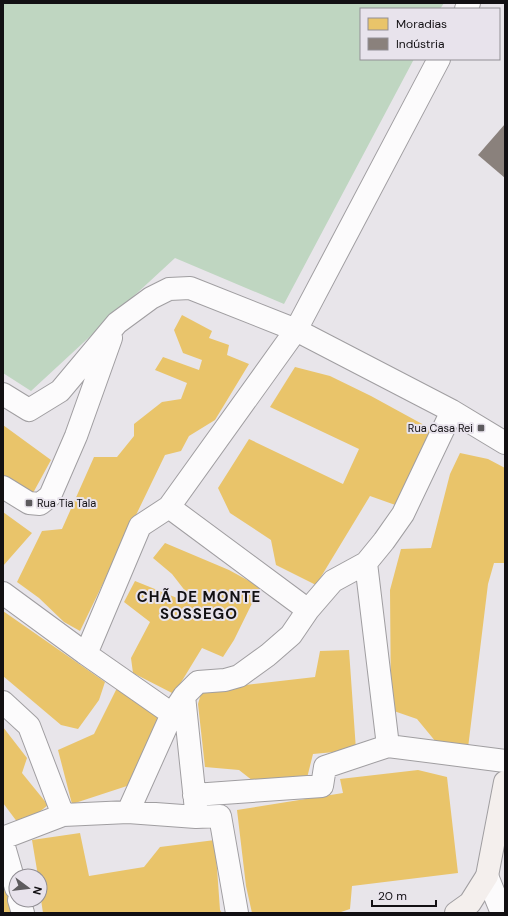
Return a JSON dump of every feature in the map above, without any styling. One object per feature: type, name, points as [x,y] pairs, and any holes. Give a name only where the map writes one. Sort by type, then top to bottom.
[{"type":"main road","points":[[456,913],[470,903],[487,876],[505,782]]},
{"type":"street","points":[[86,654],[140,526],[168,507],[296,330],[438,60]]},
{"type":"street","points":[[3,394],[29,410],[60,391],[117,324],[151,298],[169,290],[190,288],[296,330],[452,411],[505,443]]},
{"type":"street","points":[[3,487],[29,503],[40,504],[50,496],[76,436],[117,324]]},
{"type":"street","points":[[128,812],[172,714],[184,696],[198,682],[225,680],[238,676],[268,655],[291,635],[308,610],[333,581],[366,563],[384,542],[403,514],[452,411]]},
{"type":"street","points":[[168,507],[308,610]]},
{"type":"street","points":[[366,563],[388,746]]},
{"type":"street","points":[[3,593],[86,654],[172,714]]},
{"type":"street","points":[[184,696],[195,806]]},
{"type":"street","points":[[3,702],[29,726],[63,815]]},
{"type":"street","points":[[3,838],[63,815],[128,812],[195,806],[322,786],[324,767],[388,746],[505,762]]},
{"type":"street","points":[[195,806],[220,816],[237,913]]},
{"type":"street","points":[[3,843],[10,868]]},
{"type":"street","points":[[487,876],[502,913]]},
{"type":"green space","points":[[3,3],[444,3],[441,8],[360,8],[360,60],[413,60],[284,304],[175,258],[31,391],[3,373]]},
{"type":"building: Moradias","points":[[182,315],[212,331],[209,338],[229,345],[227,355],[249,364],[215,420],[189,436],[181,451],[165,455],[80,631],[64,622],[39,598],[17,582],[42,531],[62,529],[94,457],[117,457],[134,436],[134,424],[162,402],[181,399],[187,383],[155,370],[163,357],[199,370],[202,360],[183,353],[174,330]]},
{"type":"building: Moradias","points":[[295,367],[330,376],[371,396],[435,431],[401,507],[370,496],[316,585],[276,565],[271,540],[230,513],[218,488],[249,439],[343,484],[359,449],[270,407]]},
{"type":"building: Moradias","points":[[3,425],[51,460],[33,493],[3,475]]},
{"type":"building: Moradias","points":[[460,453],[488,459],[505,468],[505,563],[494,563],[488,584],[468,748],[436,742],[417,719],[391,710],[390,590],[401,549],[431,548],[450,474]]},
{"type":"building: Moradias","points":[[3,512],[32,533],[3,566]]},
{"type":"building: Moradias","points":[[165,543],[229,570],[260,587],[234,640],[223,657],[202,648],[174,694],[133,673],[131,658],[150,622],[124,602],[135,581],[182,600],[186,592],[172,574],[153,558]]},
{"type":"building: Moradias","points":[[3,611],[105,682],[99,700],[78,729],[61,725],[3,676]]},
{"type":"building: Moradias","points":[[349,650],[356,750],[313,754],[306,782],[257,784],[239,770],[205,767],[198,704],[202,690],[315,677],[320,651]]},
{"type":"building: Moradias","points":[[118,686],[160,717],[130,785],[72,804],[58,750],[94,734]]},
{"type":"building: Moradias","points":[[3,727],[27,758],[22,773],[48,805],[21,827],[3,803]]},
{"type":"building: Moradias","points":[[418,770],[447,777],[458,873],[352,886],[350,909],[338,913],[252,913],[246,886],[237,810],[343,793],[340,779]]},
{"type":"building: Moradias","points":[[80,833],[89,876],[144,867],[160,847],[215,840],[220,910],[222,913],[43,913],[42,908],[48,908],[48,868],[37,868],[32,840]]},
{"type":"building: Moradias","points":[[3,882],[8,895],[8,908],[13,908],[15,913],[3,913]]},
{"type":"building: Indústria","points":[[505,124],[505,178],[478,155]]},
{"type":"place","name":"Rua Casa Rei","points":[[481,428]]},
{"type":"place","name":"Rua Tia Tala","points":[[29,503]]},
{"type":"district","name":"CHÃ DE MONTE SOSSEGO","points":[[199,606]]}]
